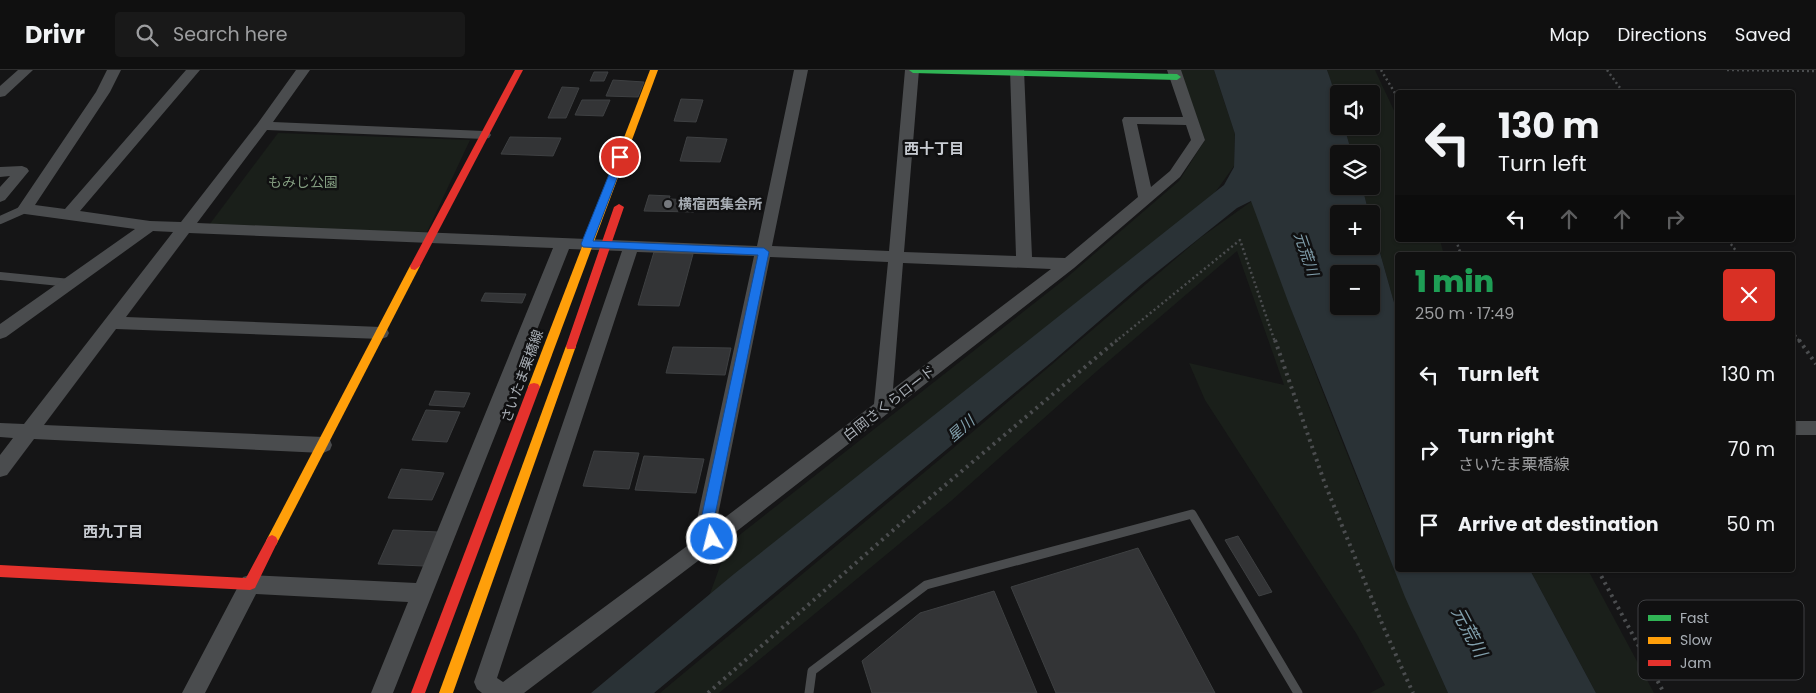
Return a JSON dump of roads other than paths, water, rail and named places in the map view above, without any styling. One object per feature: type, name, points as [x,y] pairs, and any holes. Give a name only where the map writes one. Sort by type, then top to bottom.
[{"type":"main road","points":[[0,571],[250,584],[381,334],[428,238],[519,70]]},
{"type":"main road","name":"さいたま栗橋線","points":[[418,693],[460,586],[586,244],[654,70]]},
{"type":"main road","points":[[913,70],[1175,74]]},
{"type":"main road","points":[[446,693],[526,475],[622,199]]},
{"type":"street","points":[[0,93],[26,70]]},
{"type":"street","points":[[114,70],[103,92],[25,209],[150,226],[184,228],[1068,264]]},
{"type":"street","points":[[68,216],[192,70]]},
{"type":"street","points":[[0,469],[263,126],[303,70]]},
{"type":"street","points":[[712,539],[708,515],[801,70]]},
{"type":"street","points":[[883,408],[913,70]]},
{"type":"street","points":[[1017,71],[1024,262]]},
{"type":"street","name":"白岡さくらロード","points":[[506,693],[883,408],[1068,264],[1175,174],[1198,140],[1175,74]]},
{"type":"street","points":[[1146,198],[1130,120],[1192,121]]},
{"type":"street","points":[[263,126],[484,135]]},
{"type":"street","points":[[0,172],[22,172],[0,197]]},
{"type":"street","points":[[0,333],[150,226]]},
{"type":"street","points":[[382,693],[563,243]]},
{"type":"street","points":[[501,693],[485,682],[631,246]]},
{"type":"street","points":[[113,323],[381,334]]},
{"type":"street","points":[[1795,428],[1816,428]]},
{"type":"street","points":[[0,430],[323,445]]},
{"type":"street","points":[[193,693],[250,584],[423,593]]},
{"type":"lane","points":[[0,220],[25,209]]},
{"type":"lane","points":[[0,276],[70,283]]},
{"type":"lane","points":[[809,693],[812,671],[926,585],[1192,514],[1298,693]]},
{"type":"water","points":[[1214,70],[1327,70],[1332,85],[1330,85],[1330,135],[1347,135],[1349,145],[1330,145],[1330,195],[1364,195],[1367,205],[1330,205],[1330,255],[1380,255],[1380,253],[1395,306],[1395,572],[1289,304],[1251,201],[1237,208],[1142,284],[1053,361],[654,693],[591,693],[734,574],[1224,185],[1234,167],[1235,134]]},
{"type":"water","name":"元荒川","points":[[1395,572],[1531,572],[1596,693],[1448,693]]},
{"type":"place","name":"横宿西集会所","points":[[668,204]]},
{"type":"district","name":"西十丁目","points":[[934,149]]},
{"type":"district","name":"西九丁目","points":[[113,532]]},
{"type":"park label","name":"もみじ公園","points":[[303,182]]},
{"type":"water label","name":"星川","points":[[961,429]]}]
